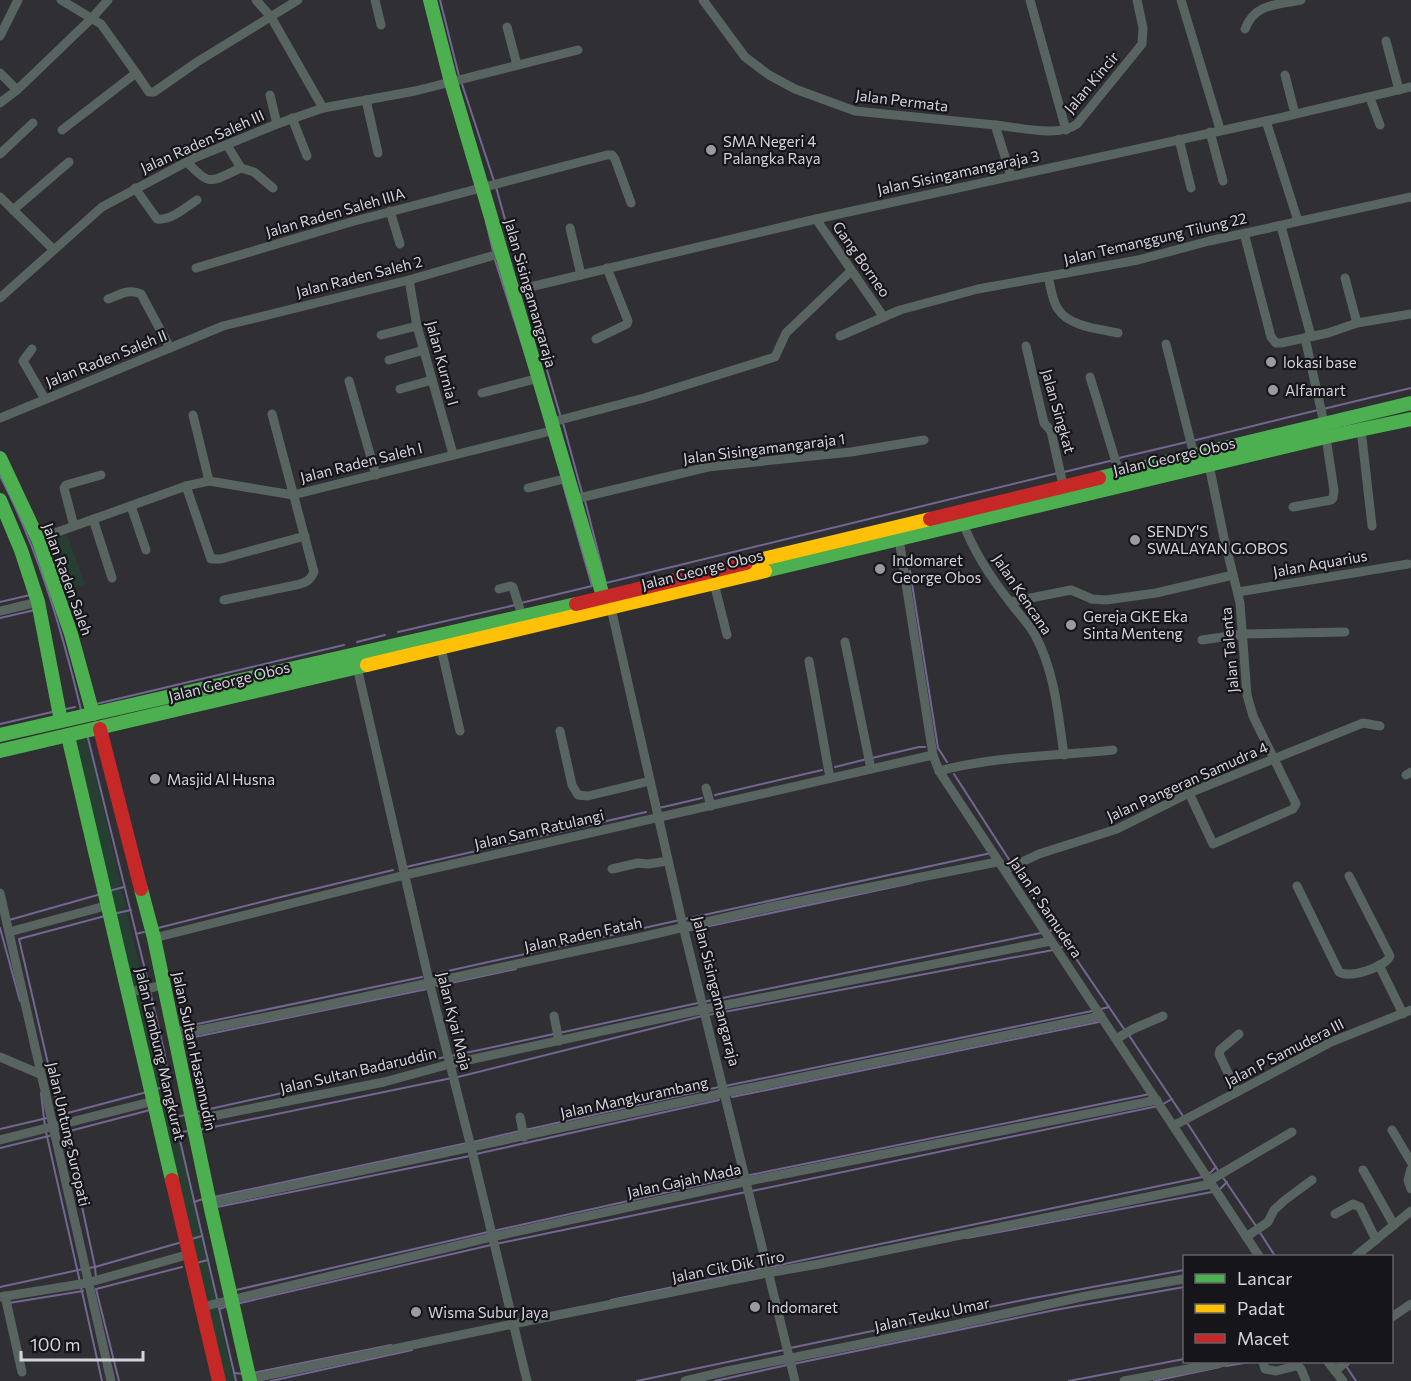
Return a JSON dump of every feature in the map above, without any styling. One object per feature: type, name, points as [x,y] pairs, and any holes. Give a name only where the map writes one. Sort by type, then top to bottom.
[{"type":"main road","name":"Jalan Sisingamangaraja","points":[[429,0],[451,82],[603,596]]},
{"type":"main road","name":"Jalan George Obos","points":[[0,751],[441,648],[603,596],[899,539],[1209,465],[1325,430],[1342,419],[1411,403]]},
{"type":"main road","points":[[1342,419],[1346,433]]},
{"type":"main road","name":"Jalan George Obos","points":[[61,721],[91,708],[197,691],[530,619],[611,609],[714,583],[771,562],[1063,485],[1194,455],[1325,430],[1346,433],[1411,419]]},
{"type":"main road","name":"Jalan Raden Saleh","points":[[0,458],[38,539],[71,634],[91,708]]},
{"type":"main road","points":[[0,500],[21,550],[36,596],[61,721],[0,735]]},
{"type":"main road","points":[[197,691],[200,705]]},
{"type":"main road","name":"Jalan Sultan Hasannudin","points":[[100,729],[154,938],[157,986],[174,1035],[210,1203],[217,1303],[250,1380]]},
{"type":"main road","name":"Jalan Lambung Mangkurat","points":[[68,736],[109,905],[134,991],[154,1101],[190,1254],[217,1303],[219,1381]]},
{"type":"street","points":[[0,36],[18,0]]},
{"type":"street","points":[[61,0],[101,24],[149,92],[153,92],[298,0]]},
{"type":"street","points":[[0,103],[17,90],[108,0]]},
{"type":"street","points":[[256,0],[271,16],[323,108]]},
{"type":"street","points":[[375,0],[381,25]]},
{"type":"street","name":"Jalan Permata","points":[[703,0],[745,57],[769,75],[804,93],[855,111],[995,125]]},
{"type":"street","points":[[1030,0],[1066,130]]},
{"type":"street","name":"Jalan Kincir","points":[[995,125],[1054,131],[1066,130],[1077,124],[1139,49],[1144,35],[1137,0]]},
{"type":"street","points":[[1181,0],[1220,129]]},
{"type":"street","points":[[1245,29],[1252,15],[1258,10],[1300,0]]},
{"type":"street","points":[[507,27],[517,65]]},
{"type":"street","points":[[1386,41],[1399,90]]},
{"type":"street","name":"Jalan Raden Saleh III","points":[[0,298],[102,207],[187,162],[292,118],[323,108],[451,82],[578,50]]},
{"type":"street","points":[[0,73],[17,90]]},
{"type":"street","points":[[62,130],[136,73]]},
{"type":"street","points":[[1285,75],[1295,114]]},
{"type":"street","name":"Jalan Sisingamangaraja 3","points":[[513,291],[816,219],[1370,98],[1411,87]]},
{"type":"street","points":[[270,95],[277,124]]},
{"type":"street","points":[[1370,98],[1380,125]]},
{"type":"street","points":[[366,100],[378,153]]},
{"type":"street","points":[[292,118],[307,156]]},
{"type":"street","points":[[1266,121],[1298,221]]},
{"type":"street","points":[[0,154],[33,123]]},
{"type":"street","points":[[995,125],[1011,176]]},
{"type":"street","points":[[1210,132],[1223,181]]},
{"type":"street","points":[[1179,139],[1191,188]]},
{"type":"street","points":[[228,145],[241,168]]},
{"type":"street","name":"Jalan Raden Saleh IIIA","points":[[196,268],[390,211],[609,155],[615,159],[631,203]]},
{"type":"street","points":[[13,210],[69,162]]},
{"type":"street","points":[[187,162],[202,178],[208,180],[212,181],[241,168],[254,172],[273,188]]},
{"type":"street","points":[[135,188],[157,219],[161,220],[197,200]]},
{"type":"street","points":[[0,196],[53,249]]},
{"type":"street","name":"Jalan Temanggung Tilung 22","points":[[840,336],[883,316],[978,289],[1138,260],[1244,233],[1411,197]]},
{"type":"street","points":[[390,211],[400,244]]},
{"type":"street","name":"Gang Borneo","points":[[816,219],[883,316]]},
{"type":"street","points":[[1281,226],[1308,337],[1334,491],[1331,500],[1293,507]]},
{"type":"street","points":[[570,228],[581,275]]},
{"type":"street","points":[[1244,233],[1271,337],[1278,344],[1328,333],[1357,323],[1411,314]]},
{"type":"street","name":"Jalan Raden Saleh 2","points":[[223,326],[409,280],[502,254]]},
{"type":"street","points":[[596,339],[627,323],[607,268]]},
{"type":"street","points":[[554,426],[774,358],[778,355],[786,333],[851,270]]},
{"type":"street","points":[[1048,277],[1056,307],[1065,316],[1076,323],[1119,333]]},
{"type":"street","points":[[1345,278],[1357,323]]},
{"type":"street","name":"Jalan Kurnia I","points":[[409,280],[417,326],[453,454]]},
{"type":"street","points":[[108,299],[128,292],[135,291],[141,294],[170,348]]},
{"type":"street","name":"Jalan Raden Saleh II","points":[[0,418],[223,326]]},
{"type":"street","points":[[381,335],[417,326]]},
{"type":"street","points":[[1166,344],[1194,455]]},
{"type":"street","name":"Jalan Singkat","points":[[1026,346],[1044,423],[1051,431],[1063,485]]},
{"type":"street","points":[[32,350],[23,361],[45,399]]},
{"type":"street","points":[[389,360],[424,350]]},
{"type":"street","points":[[1090,377],[1119,472]]},
{"type":"street","points":[[482,393],[539,378]]},
{"type":"street","points":[[400,389],[432,380]]},
{"type":"street","points":[[349,381],[376,475]]},
{"type":"street","points":[[224,600],[296,585],[312,578],[313,566],[272,414]]},
{"type":"street","points":[[193,415],[209,481]]},
{"type":"street","name":"Jalan Raden Saleh I","points":[[38,539],[186,486],[209,481],[293,495],[376,475],[554,426]]},
{"type":"street","points":[[1361,429],[1372,526]]},
{"type":"street","name":"Jalan Sisingamangaraja 1","points":[[575,499],[708,467],[851,452],[924,440]]},
{"type":"street","name":"Jalan Talenta","points":[[1189,793],[1213,844],[1293,808],[1296,804],[1247,695],[1238,592],[1209,465]]},
{"type":"street","points":[[74,526],[64,489],[66,485],[101,475]]},
{"type":"street","points":[[528,488],[568,478]]},
{"type":"street","points":[[186,486],[211,559],[221,559],[304,536]]},
{"type":"street","points":[[131,506],[146,550]]},
{"type":"street","points":[[93,519],[112,578]]},
{"type":"street","name":"Jalan Kencana","points":[[963,523],[972,545],[1035,635],[1048,665],[1056,699],[1064,755]]},
{"type":"street","name":"Jalan P. Samudera","points":[[899,539],[933,755],[939,771],[1258,1255]]},
{"type":"street","points":[[1410,563],[1411,576]]},
{"type":"street","name":"Jalan Aquarius","points":[[1238,592],[1410,563]]},
{"type":"street","points":[[1010,602],[1071,590],[1092,599],[1106,600],[1156,593],[1233,575]]},
{"type":"street","points":[[714,583],[727,634]]},
{"type":"street","points":[[499,589],[513,587],[530,619]]},
{"type":"street","points":[[0,611],[36,596]]},
{"type":"street","name":"Jalan Sisingamangaraja","points":[[611,609],[744,1182],[795,1381]]},
{"type":"street","points":[[1202,640],[1243,634],[1345,632]]},
{"type":"street","points":[[845,642],[869,759]]},
{"type":"street","points":[[441,648],[460,731]]},
{"type":"street","points":[[809,661],[830,778]]},
{"type":"street","name":"Jalan Kyai Maja","points":[[357,667],[429,981],[527,1381]]},
{"type":"street","name":"Jalan Pangeran Samudra 4","points":[[1005,870],[1039,854],[1117,829],[1189,793],[1363,723],[1380,726]]},
{"type":"street","points":[[560,731],[572,785],[578,795],[588,796],[650,781]]},
{"type":"street","points":[[939,771],[994,762],[1113,750]]},
{"type":"street","name":"Jalan Sam Ratulangi","points":[[154,938],[405,875],[830,778],[869,759],[933,755]]},
{"type":"street","points":[[706,788],[711,806]]},
{"type":"street","points":[[612,869],[638,863],[668,861]]},
{"type":"street","name":"Jalan Raden Fatah","points":[[174,1035],[317,1007],[429,981],[620,942],[683,926],[998,861]]},
{"type":"street","points":[[1297,886],[1339,972],[1352,975],[1389,960],[1389,952],[1349,876]]},
{"type":"street","points":[[0,893],[9,932],[109,905]]},
{"type":"street","name":"Jalan Untung Suropati","points":[[9,932],[111,1381]]},
{"type":"street","name":"Jalan Sultan Badaruddin","points":[[192,1120],[384,1082],[450,1064],[705,1009],[1051,941]]},
{"type":"street","points":[[1379,965],[1407,1012]]},
{"type":"street","points":[[134,991],[157,986]]},
{"type":"street","name":"Jalan P Samudera III","points":[[1173,1126],[1331,1042],[1407,1012]]},
{"type":"street","points":[[554,1016],[559,1041]]},
{"type":"street","name":"Jalan Mangkurambang","points":[[210,1203],[724,1093],[1101,1016]]},
{"type":"street","points":[[1116,1039],[1162,1016]]},
{"type":"street","points":[[1237,1092],[1220,1050],[1239,1034]]},
{"type":"street","points":[[0,1057],[40,1074]]},
{"type":"street","name":"Jalan Gajah Mada","points":[[217,1303],[492,1237],[744,1182],[1157,1100]]},
{"type":"street","points":[[0,1140],[154,1101]]},
{"type":"street","points":[[520,1117],[524,1137]]},
{"type":"street","points":[[1392,1130],[1411,1162]]},
{"type":"street","name":"Jalan Cik Dik Tiro","points":[[250,1380],[1210,1182],[1292,1132]]},
{"type":"street","points":[[1411,1169],[1408,1180],[1411,1189]]},
{"type":"street","points":[[1363,1170],[1394,1225]]},
{"type":"street","points":[[1246,1237],[1262,1225],[1274,1210],[1312,1180]]},
{"type":"street","points":[[1335,1214],[1353,1204],[1360,1207],[1376,1240]]},
{"type":"street","points":[[1358,1255],[1411,1211]]},
{"type":"street","points":[[22,1372],[3,1297],[87,1283],[190,1254]]},
{"type":"street","name":"Jalan Teuku Umar","points":[[685,1381],[1086,1296],[1183,1279]]},
{"type":"street","points":[[1393,1316],[1411,1304]]},
{"type":"street","points":[[1263,1363],[1265,1369],[1270,1371],[1295,1364],[1301,1369],[1306,1381]]},
{"type":"street","points":[[1124,1381],[1201,1364]]},
{"type":"street","points":[[1341,1366],[1342,1381]]},
{"type":"green space","points":[[67,535],[85,584],[73,588],[55,539]]},
{"type":"green space","points":[[87,737],[234,1381],[221,1381],[73,741]]},
{"type":"waterway","points":[[440,0],[459,76]]},
{"type":"waterway","points":[[461,81],[494,181]]},
{"type":"waterway","points":[[496,187],[523,285]]},
{"type":"waterway","points":[[486,222],[493,251]]},
{"type":"waterway","points":[[494,257],[529,366]]},
{"type":"waterway","points":[[524,291],[561,418]]},
{"type":"waterway","points":[[1323,409],[1411,388]]},
{"type":"waterway","points":[[1192,441],[1318,410]]},
{"type":"waterway","points":[[563,423],[582,493]]},
{"type":"waterway","points":[[1119,458],[1187,442]]},
{"type":"waterway","points":[[1064,472],[1114,460]]},
{"type":"waterway","points":[[585,501],[606,583],[1058,473]]},
{"type":"waterway","points":[[0,476],[26,532],[48,590],[81,710]]},
{"type":"waterway","points":[[521,603],[592,586],[562,481]]},
{"type":"waterway","points":[[910,571],[938,748],[947,762]]},
{"type":"waterway","points":[[0,602],[30,595]]},
{"type":"waterway","points":[[398,632],[515,605]]},
{"type":"waterway","points":[[0,618],[35,610]]},
{"type":"waterway","points":[[357,642],[385,635]]},
{"type":"waterway","points":[[96,704],[344,645]]},
{"type":"waterway","points":[[66,709],[75,707]]},
{"type":"waterway","points":[[0,724],[52,712]]},
{"type":"waterway","points":[[88,738],[149,986]]},
{"type":"waterway","points":[[872,758],[925,747]]},
{"type":"waterway","points":[[835,767],[867,759]]},
{"type":"waterway","points":[[715,795],[822,770]]},
{"type":"waterway","points":[[954,774],[1010,861],[1003,864]]},
{"type":"waterway","points":[[659,808],[702,798]]},
{"type":"waterway","points":[[406,867],[646,812]]},
{"type":"waterway","points":[[685,919],[991,853]]},
{"type":"waterway","points":[[158,928],[393,870]]},
{"type":"waterway","points":[[1017,872],[1124,1029]]},
{"type":"waterway","points":[[686,931],[912,883]]},
{"type":"waterway","points":[[109,891],[124,887]]},
{"type":"waterway","points":[[9,920],[101,894]]},
{"type":"waterway","points":[[113,914],[131,910]]},
{"type":"waterway","points":[[105,916],[19,939],[60,1115],[147,1092]]},
{"type":"waterway","points":[[434,974],[680,920]]},
{"type":"waterway","points":[[0,928],[20,1001]]},
{"type":"waterway","points":[[1047,932],[1055,929]]},
{"type":"waterway","points":[[136,934],[144,932]]},
{"type":"waterway","points":[[703,1002],[1041,933]]},
{"type":"waterway","points":[[1059,949],[1066,944]]},
{"type":"waterway","points":[[708,1015],[1053,950]]},
{"type":"waterway","points":[[437,986],[516,969]]},
{"type":"waterway","points":[[178,1028],[422,977]]},
{"type":"waterway","points":[[180,1040],[427,989]]},
{"type":"waterway","points":[[150,991],[164,1051],[178,1132],[217,1299]]},
{"type":"waterway","points":[[559,1033],[698,1003]]},
{"type":"waterway","points":[[1101,1009],[1109,1007]]},
{"type":"waterway","points":[[725,1086],[1092,1011]]},
{"type":"waterway","points":[[458,1077],[702,1016]]},
{"type":"waterway","points":[[732,1097],[1099,1022]]},
{"type":"waterway","points":[[451,1056],[554,1034]]},
{"type":"waterway","points":[[1128,1034],[1183,1116]]},
{"type":"waterway","points":[[196,1112],[445,1057]]},
{"type":"waterway","points":[[199,1130],[452,1078]]},
{"type":"waterway","points":[[156,1089],[170,1086]]},
{"type":"waterway","points":[[525,1130],[719,1087]]},
{"type":"waterway","points":[[41,1093],[45,1127]]},
{"type":"waterway","points":[[750,1175],[1150,1094]]},
{"type":"waterway","points":[[1163,1104],[1172,1099]]},
{"type":"waterway","points":[[476,1154],[719,1100]]},
{"type":"waterway","points":[[161,1106],[173,1103]]},
{"type":"waterway","points":[[752,1191],[1158,1106]]},
{"type":"waterway","points":[[150,1110],[66,1132],[95,1267],[182,1242]]},
{"type":"waterway","points":[[176,1117],[185,1115]]},
{"type":"waterway","points":[[0,1129],[47,1118]]},
{"type":"waterway","points":[[1186,1121],[1219,1172]]},
{"type":"waterway","points":[[178,1132],[190,1131]]},
{"type":"waterway","points":[[473,1142],[520,1131]]},
{"type":"waterway","points":[[46,1132],[80,1282]]},
{"type":"waterway","points":[[0,1148],[53,1135]]},
{"type":"waterway","points":[[214,1197],[467,1143]]},
{"type":"waterway","points":[[217,1207],[470,1156]]},
{"type":"waterway","points":[[1210,1173],[1216,1167]]},
{"type":"waterway","points":[[1222,1176],[1256,1226]]},
{"type":"waterway","points":[[493,1231],[736,1177]]},
{"type":"waterway","points":[[770,1267],[1202,1177]]},
{"type":"waterway","points":[[1218,1191],[1227,1182]]},
{"type":"waterway","points":[[496,1244],[746,1192]]},
{"type":"waterway","points":[[967,1238],[1212,1192]]},
{"type":"waterway","points":[[194,1202],[203,1199]]},
{"type":"waterway","points":[[1259,1231],[1274,1255]]},
{"type":"waterway","points":[[236,1290],[488,1232]]},
{"type":"waterway","points":[[191,1239],[202,1236]]},
{"type":"waterway","points":[[236,1304],[491,1245]]},
{"type":"waterway","points":[[196,1263],[208,1260]]},
{"type":"waterway","points":[[89,1268],[95,1267],[96,1278]]},
{"type":"waterway","points":[[119,1381],[96,1289],[182,1267]]},
{"type":"waterway","points":[[611,1300],[764,1268]]},
{"type":"waterway","points":[[0,1287],[83,1269]]},
{"type":"waterway","points":[[790,1348],[1028,1299],[1183,1270]]},
{"type":"waterway","points":[[81,1287],[102,1381]]},
{"type":"waterway","points":[[793,1364],[1055,1310],[1183,1287]]},
{"type":"waterway","points":[[9,1303],[83,1291]]},
{"type":"waterway","points":[[219,1309],[228,1306]]},
{"type":"waterway","points":[[219,1308],[236,1381]]},
{"type":"waterway","points":[[253,1373],[391,1345]]},
{"type":"waterway","points":[[271,1381],[412,1350]]},
{"type":"waterway","points":[[637,1381],[784,1350]]},
{"type":"waterway","points":[[1069,1381],[1183,1359]]},
{"type":"waterway","points":[[1226,1366],[1244,1363]]},
{"type":"waterway","points":[[715,1381],[787,1365]]},
{"type":"waterway","points":[[1346,1366],[1356,1381]]},
{"type":"waterway","points":[[1154,1381],[1220,1367]]},
{"type":"waterway","points":[[234,1373],[244,1374]]},
{"type":"traffic: fast","points":[[430,0],[451,82],[603,596]]},
{"type":"traffic: fast","points":[[1099,478],[1411,403]]},
{"type":"traffic: fast","points":[[765,571],[1326,437],[1411,419]]},
{"type":"traffic: fast","points":[[0,458],[38,539],[71,634],[93,714]]},
{"type":"traffic: fast","points":[[0,500],[21,550],[38,602],[61,721]]},
{"type":"traffic: fast","points":[[0,735],[576,604]]},
{"type":"traffic: fast","points":[[0,751],[367,665]]},
{"type":"traffic: fast","points":[[68,736],[172,1180]]},
{"type":"traffic: fast","points":[[141,889],[154,938],[250,1381]]},
{"type":"traffic: slow","points":[[746,563],[930,519]]},
{"type":"traffic: slow","points":[[367,665],[765,571]]},
{"type":"traffic: jam","points":[[930,519],[1099,478]]},
{"type":"traffic: jam","points":[[576,604],[746,563]]},
{"type":"traffic: jam","points":[[100,729],[141,889]]},
{"type":"traffic: jam","points":[[172,1180],[219,1381]]},
{"type":"place","name":"SMA Negeri 4 Palangka Raya","points":[[711,150]]},
{"type":"place","name":"lokasi base","points":[[1271,362]]},
{"type":"place","name":"Alfamart","points":[[1273,390]]},
{"type":"place","name":"SENDY'S SWALAYAN G.OBOS","points":[[1135,540]]},
{"type":"place","name":"Indomaret George Obos","points":[[880,569]]},
{"type":"place","name":"Gereja GKE Eka Sinta Menteng","points":[[1071,625]]},
{"type":"place","name":"Masjid Al Husna","points":[[155,779]]},
{"type":"place","name":"Indomaret","points":[[755,1307]]},
{"type":"place","name":"Wisma Subur Jaya","points":[[416,1312]]}]
